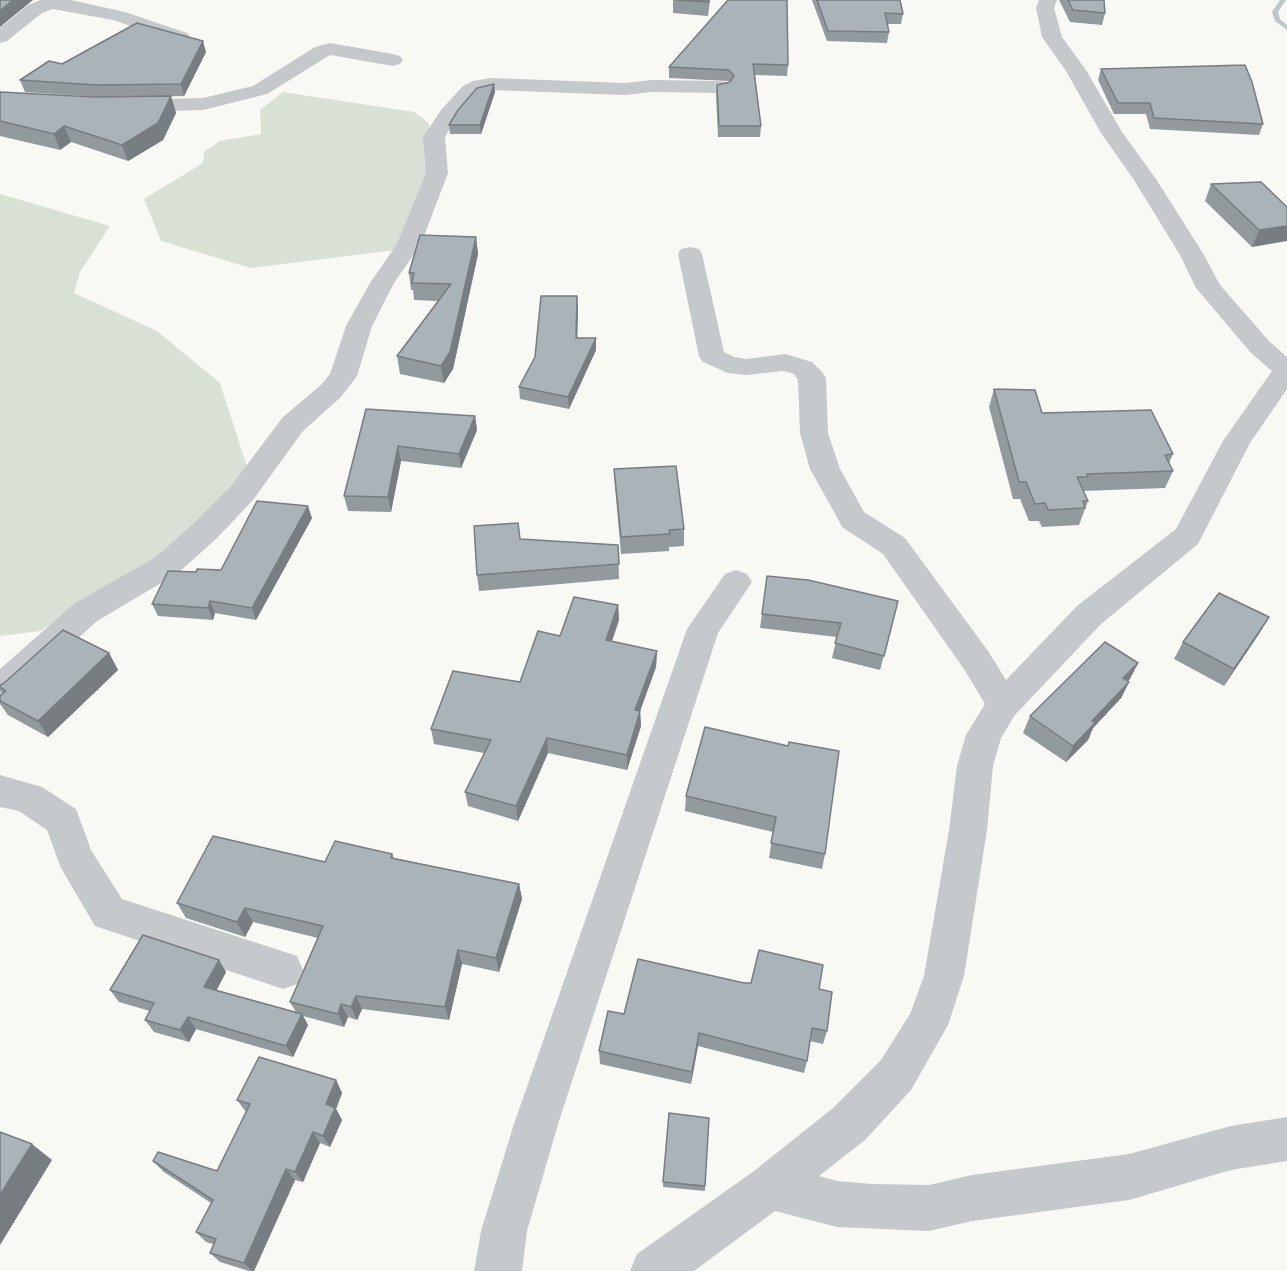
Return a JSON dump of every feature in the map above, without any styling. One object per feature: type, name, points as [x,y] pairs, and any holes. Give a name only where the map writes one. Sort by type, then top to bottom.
[{"type":"street","points":[[654,1271],[770,1187],[856,1116],[896,1075],[927,1025],[944,976],[968,830],[975,766],[984,735],[1003,705],[1089,615],[1187,536],[1237,441],[1286,369],[1260,347],[1209,288],[1192,255],[1145,179],[1112,133],[1076,70],[1052,37],[1045,8],[1048,0]]},
{"type":"street","points":[[0,37],[35,9],[50,3],[60,3],[118,16],[180,37]]},
{"type":"street","points":[[111,105],[203,104],[233,99],[260,90],[281,79],[301,63],[330,49],[393,60]]},
{"type":"street","points":[[0,689],[86,612],[167,565],[205,531],[242,493],[293,424],[343,376],[359,326],[369,305],[409,244],[437,173],[434,137],[448,114],[470,90],[480,85],[491,84],[625,89],[652,86],[721,87]]},
{"type":"street","points":[[690,254],[712,356],[728,364],[746,367],[785,362],[803,368],[812,378],[814,433],[825,470],[853,519],[894,546],[976,660],[1003,705]]},
{"type":"street","points":[[498,1271],[504,1231],[536,1124],[703,629],[736,582]]},
{"type":"street","points":[[0,791],[29,798],[63,820],[74,856],[109,913],[283,970]]},
{"type":"street","points":[[770,1187],[837,1204],[872,1208],[930,1208],[972,1198],[1129,1177],[1231,1148],[1287,1139]]},
{"type":"shaded area","points":[[283,92],[414,112],[429,123],[429,174],[395,250],[251,268],[161,241],[144,199],[203,163],[204,152],[220,141],[261,134],[260,110]]},
{"type":"shaded area","points":[[0,194],[110,226],[80,272],[74,293],[157,331],[220,383],[247,467],[186,538],[129,579],[40,631],[0,636]]},
{"type":"building","points":[[0,0],[13,0],[0,11]]},
{"type":"building","points":[[676,0],[709,0],[709,2]]},
{"type":"building","points":[[728,0],[787,0],[788,65],[753,64],[761,126],[719,126],[717,85],[730,82],[734,76],[729,70],[669,67]]},
{"type":"building","points":[[817,0],[900,0],[903,14],[885,13],[889,32],[828,31]]},
{"type":"building","points":[[1068,0],[1104,0],[1105,13],[1073,10]]},
{"type":"building","points":[[137,23],[203,41],[181,84],[96,85],[20,80],[49,61],[62,64]]},
{"type":"building","points":[[1245,65],[1263,124],[1154,118],[1150,103],[1118,103],[1101,69]]},
{"type":"building","points":[[494,84],[480,125],[449,125],[458,110],[477,88]]},
{"type":"building","points":[[0,92],[94,97],[171,96],[158,123],[122,145],[64,126],[54,134],[0,121]]},
{"type":"building","points":[[1261,182],[1287,207],[1287,226],[1259,230],[1211,184]]},
{"type":"building","points":[[420,235],[476,237],[450,352],[441,366],[397,356],[451,284],[412,283],[414,273],[409,273]]},
{"type":"building","points":[[541,296],[577,296],[576,338],[596,338],[568,397],[519,387],[535,357]]},
{"type":"building","points":[[994,389],[1035,390],[1042,413],[1151,410],[1173,454],[1165,455],[1173,471],[1087,474],[1088,477],[1077,477],[1088,501],[1083,501],[1085,508],[1048,510],[1045,503],[1035,504],[1026,482],[1019,482]]},
{"type":"building","points":[[366,409],[475,416],[459,454],[398,446],[388,497],[344,496]]},
{"type":"building","points":[[676,466],[684,529],[669,530],[670,534],[621,537],[614,469]]},
{"type":"building","points":[[257,501],[308,506],[252,608],[210,601],[208,608],[152,604],[168,571],[221,570]]},
{"type":"building","points":[[518,523],[520,539],[618,545],[619,564],[477,575],[474,526]]},
{"type":"building","points":[[767,576],[808,580],[898,601],[884,656],[835,643],[841,623],[762,614]]},
{"type":"building","points":[[1219,593],[1269,617],[1234,669],[1183,642]]},
{"type":"building","points":[[574,597],[618,605],[606,640],[657,651],[635,710],[640,711],[627,755],[547,738],[516,806],[465,792],[491,740],[431,729],[453,671],[520,682],[538,631],[560,636]]},
{"type":"building","points":[[63,630],[109,653],[38,721],[0,701],[0,696],[6,691],[0,685]]},
{"type":"building","points":[[1105,642],[1138,663],[1123,678],[1129,682],[1092,721],[1095,723],[1073,746],[1030,716]]},
{"type":"building","points":[[705,727],[788,746],[789,742],[839,751],[825,854],[771,843],[776,817],[686,796]]},
{"type":"building","points":[[213,836],[325,862],[335,841],[392,854],[391,858],[519,884],[496,958],[458,950],[445,1007],[356,996],[351,1007],[341,1004],[338,1014],[290,1002],[323,926],[245,908],[237,922],[177,903]]},
{"type":"building","points":[[143,935],[219,960],[204,987],[302,1014],[286,1046],[188,1017],[180,1030],[145,1020],[154,1003],[110,990]]},
{"type":"building","points":[[759,950],[823,965],[819,989],[832,992],[827,1031],[812,1028],[807,1061],[699,1033],[692,1072],[599,1051],[608,1011],[624,1014],[638,959],[751,983]]},
{"type":"building","points":[[259,1057],[336,1080],[326,1104],[335,1108],[323,1136],[313,1132],[295,1172],[286,1169],[244,1263],[210,1253],[216,1239],[196,1232],[213,1200],[153,1161],[158,1152],[217,1171],[250,1104],[237,1100]]},
{"type":"building","points":[[669,1113],[709,1118],[705,1186],[663,1182]]},
{"type":"building","points":[[0,1132],[32,1144],[0,1195]]},
{"type":"waterway","points":[[1283,0],[1275,12],[1277,20],[1287,28]]}]
